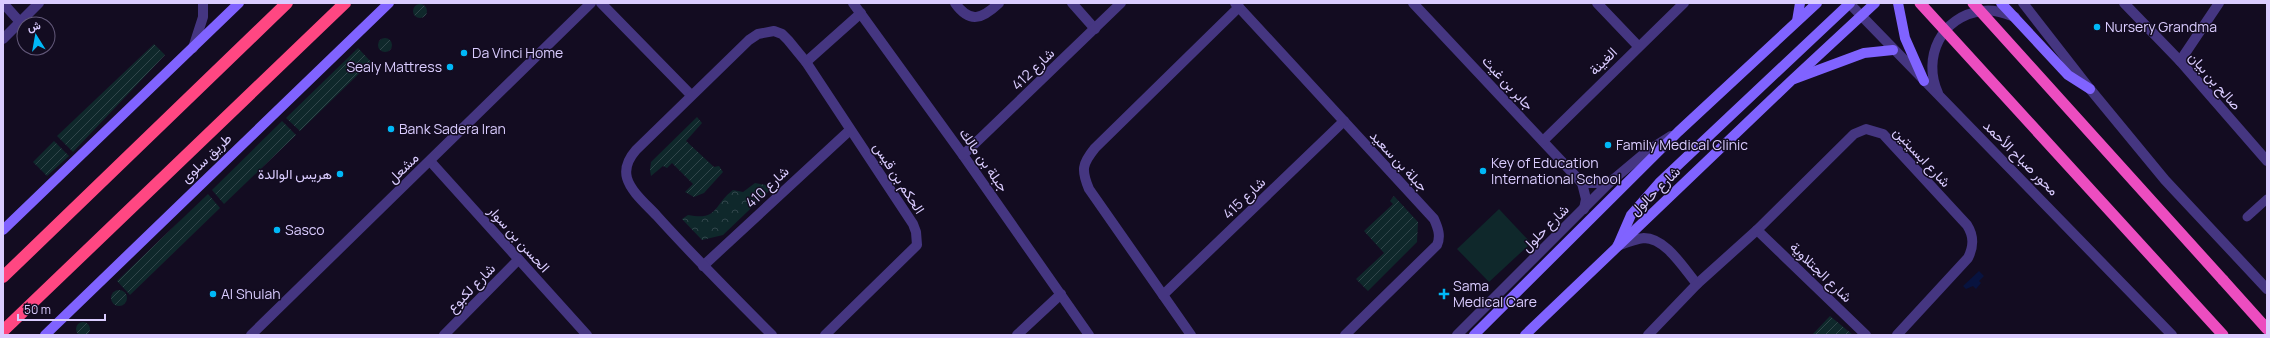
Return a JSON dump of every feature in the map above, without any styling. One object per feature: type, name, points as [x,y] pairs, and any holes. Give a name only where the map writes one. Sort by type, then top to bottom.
[{"type":"highway","points":[[3,277],[287,3]]},
{"type":"highway","name":"طريق سلوى","points":[[3,331],[345,3]]},
{"type":"highway","name":"محور صباح الأحمد","points":[[1920,3],[2223,335]]},
{"type":"highway","points":[[1973,3],[2267,329]]},
{"type":"highway","points":[[11,335],[50,286]]},
{"type":"main road","points":[[3,230],[238,3]]},
{"type":"main road","name":"طريق سلوى","points":[[45,335],[389,3]]},
{"type":"main road","points":[[1797,21],[1800,3]]},
{"type":"main road","name":"شارع حالول","points":[[1474,335],[1678,132],[1817,3]]},
{"type":"main road","points":[[1617,246],[1631,215],[1658,183],[1849,3]]},
{"type":"main road","name":"شارع حالول","points":[[1525,335],[1792,80],[1875,3]]},
{"type":"main road","points":[[1898,3],[1904,38],[1924,81]]},
{"type":"main road","points":[[2001,3],[2068,75],[2090,89]]},
{"type":"main road","points":[[1792,80],[1864,53],[1893,50]]},
{"type":"street","points":[[3,3],[16,18]]},
{"type":"street","points":[[26,16],[40,3]]},
{"type":"street","points":[[193,48],[203,17],[203,3]]},
{"type":"street","name":"مشعل","points":[[251,335],[592,3]]},
{"type":"street","points":[[601,3],[691,95]]},
{"type":"street","name":"جبلة بن مالك","points":[[853,3],[963,155],[1089,335]]},
{"type":"street","points":[[955,3],[963,13],[973,17],[984,15],[999,3]]},
{"type":"street","points":[[1072,3],[1095,29]]},
{"type":"street","name":"شارع 412","points":[[963,155],[1121,3]]},
{"type":"street","name":"جابر بن غيث","points":[[1413,3],[1582,183]]},
{"type":"street","points":[[1597,3],[1638,46]]},
{"type":"street","name":"الغينة","points":[[1543,141],[1638,46],[1684,3]]},
{"type":"street","name":"محور صباح الأحمد","points":[[1849,3],[1893,50],[2172,335]]},
{"type":"street","points":[[2023,3],[2090,89],[2165,180],[2267,289]]},
{"type":"street","name":"صالح بن بيان","points":[[2124,3],[2180,61],[2267,161]]},
{"type":"street","points":[[2180,61],[2219,3]]},
{"type":"street","name":"جبلة بن سعيد","points":[[1191,335],[1089,189],[1083,176],[1084,162],[1095,148],[1237,5],[1434,220],[1439,235],[1437,245],[1345,335]]},
{"type":"street","points":[[1940,98],[1933,83],[1932,61],[1934,50],[1941,35],[1952,23],[1966,14],[1982,11],[1999,11],[2015,17]]},
{"type":"street","points":[[806,62],[860,13]]},
{"type":"street","points":[[3,39],[16,26]]},
{"type":"street","name":"الحكم بن قيس","points":[[772,335],[703,266],[634,190],[626,176],[626,170],[631,156],[691,95],[749,40],[766,32],[782,34],[806,62],[913,224],[916,232],[917,245],[825,335]]},
{"type":"street","name":"شارع 415","points":[[1163,295],[1344,121]]},
{"type":"street","name":"شارع ابسيتين","points":[[1648,335],[1697,284],[1757,230],[1858,131],[1872,129],[1883,134],[1967,225],[1972,235],[1971,252],[1968,258],[1897,335]]},
{"type":"street","name":"شارع 410","points":[[703,266],[850,130]]},
{"type":"street","name":"شارع حلول","points":[[1456,335],[1584,210],[1609,183],[1646,152],[1678,132]]},
{"type":"street","name":"الحسن بن سوار","points":[[430,161],[587,335]]},
{"type":"street","points":[[1584,210],[1586,199],[1582,183],[1609,183]]},
{"type":"street","points":[[2247,217],[2267,199]]},
{"type":"street","name":"شارع الجتلاوية","points":[[1757,230],[1866,335]]},
{"type":"street","points":[[1617,246],[1639,239],[1653,240],[1670,252],[1697,284]]},
{"type":"street","name":"شارع لكبوع","points":[[444,335],[518,260]]},
{"type":"street","points":[[1016,335],[1061,294]]},
{"type":"green space","points":[[417,4],[423,4],[427,8],[427,14],[423,18],[417,18],[413,14],[413,8]]},
{"type":"green space","points":[[382,38],[388,38],[392,42],[392,48],[388,52],[382,52],[378,48],[378,42]]},
{"type":"green space","points":[[154,44],[165,55],[73,152],[57,136]]},
{"type":"green space","points":[[358,48],[371,62],[300,131],[286,118]]},
{"type":"green space","points":[[697,117],[702,123],[686,141],[714,167],[719,166],[723,172],[704,193],[694,197],[685,192],[693,184],[672,163],[667,168],[663,166],[651,176],[650,170],[651,162]]},
{"type":"green space","points":[[282,121],[296,135],[224,204],[212,190]]},
{"type":"green space","points":[[54,141],[69,156],[47,176],[33,162]]},
{"type":"green space","points":[[755,183],[766,185],[771,189],[723,235],[702,240],[682,219],[688,215],[705,216],[711,214],[733,190],[743,192]]},
{"type":"green space","points":[[208,194],[220,208],[130,295],[117,281]]},
{"type":"green space","points":[[1394,196],[1418,222],[1417,242],[1368,291],[1356,279],[1384,253],[1364,231],[1393,204],[1390,201]]},
{"type":"green space","points":[[1499,209],[1531,243],[1489,282],[1457,249]]},
{"type":"green space","points":[[116,290],[122,290],[127,295],[125,304],[122,306],[116,306],[111,301],[111,295]]},
{"type":"green space","points":[[1830,316],[1853,335],[1812,335]]},
{"type":"green space","points":[[80,322],[86,322],[90,326],[90,332],[86,336],[80,336],[76,332],[76,326]]},
{"type":"shaded area","points":[[1979,271],[1984,276],[1979,281],[1981,283],[1976,289],[1973,286],[1966,289],[1963,286]]},
{"type":"place","name":"Nursery Grandma","points":[[2097,27]]},
{"type":"place","name":"Da Vinci Home","points":[[464,53]]},
{"type":"place","name":"Sealy Mattress","points":[[450,67]]},
{"type":"place","name":"Bank Sadera Iran","points":[[391,129]]},
{"type":"place","name":"Family Medical Clinic","points":[[1608,145]]},
{"type":"place","name":"Key of Education International School","points":[[1483,171]]},
{"type":"place","name":"هريس الوالدة","points":[[340,174]]},
{"type":"place","name":"Sasco","points":[[277,230]]},
{"type":"place","name":"Al Shulah","points":[[213,294]]},
{"type":"place","name":"Sama Medical Care","points":[[1444,294]]}]
